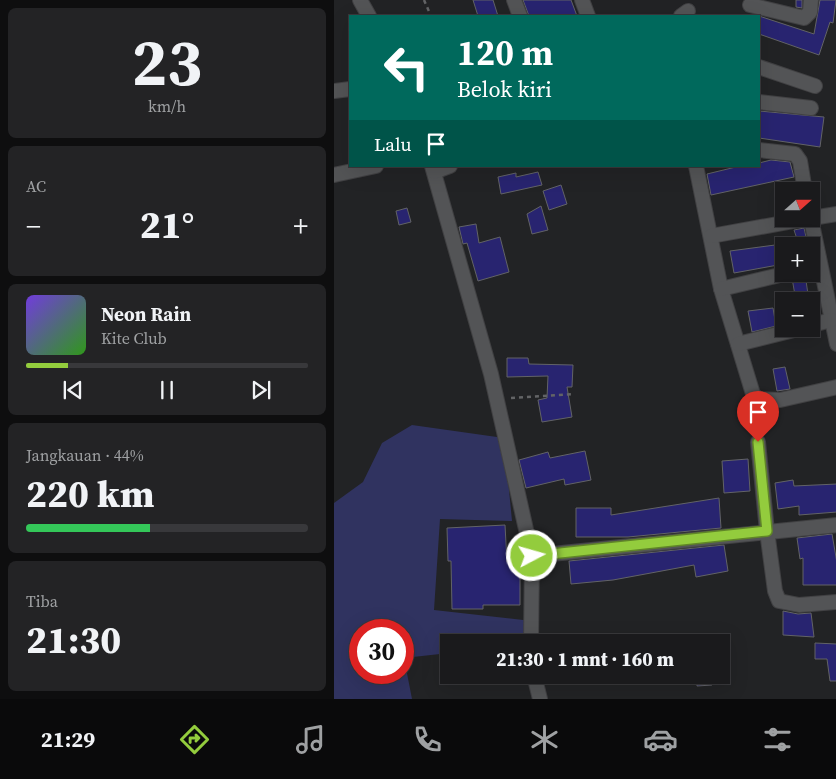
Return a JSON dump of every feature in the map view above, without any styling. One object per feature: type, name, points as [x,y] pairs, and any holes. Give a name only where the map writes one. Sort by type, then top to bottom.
[{"type":"street","points":[[360,0],[368,15]]},
{"type":"street","points":[[514,0],[520,15]]},
{"type":"street","points":[[582,0],[588,15]]},
{"type":"street","points":[[749,7],[804,18],[810,12],[811,0]]},
{"type":"street","points":[[760,68],[815,86]]},
{"type":"street","points":[[334,91],[349,89]]},
{"type":"street","points":[[760,102],[810,108]]},
{"type":"street","points":[[760,150],[796,154],[800,161],[804,182]]},
{"type":"street","points":[[334,176],[372,167]]},
{"type":"street","points":[[696,167],[721,289],[753,394],[758,399],[780,400],[836,387]]},
{"type":"street","points":[[433,169],[497,399],[532,556],[531,634]]},
{"type":"street","points":[[820,217],[836,214]]},
{"type":"street","points":[[711,236],[775,224]]},
{"type":"street","points":[[721,289],[775,276]]},
{"type":"street","points":[[820,281],[836,344]]},
{"type":"street","points":[[820,323],[831,320]]},
{"type":"street","points":[[738,344],[775,335]]},
{"type":"street","points":[[758,442],[775,591],[780,601],[799,606],[836,602]]},
{"type":"street","points":[[532,556],[836,525]]},
{"type":"street","points":[[536,684],[540,699]]},
{"type":"path","points":[[424,0],[431,15]]},
{"type":"path","points":[[497,399],[573,394]]},
{"type":"shaded area","points":[[412,425],[504,438],[512,521],[440,519],[434,610],[532,621],[523,634],[440,634],[440,654],[414,657],[414,619],[349,619],[349,684],[409,684],[412,699],[334,699],[334,503],[363,482],[382,443]]},
{"type":"building","points":[[473,0],[493,0],[498,15],[478,15]]},
{"type":"building","points":[[523,0],[571,0],[577,15],[529,15]]},
{"type":"building","points":[[796,0],[802,0],[802,8],[796,7]]},
{"type":"building","points":[[820,0],[836,0],[833,23],[830,22],[819,55],[760,34],[760,16],[814,34]]},
{"type":"building","points":[[760,111],[824,117],[820,147],[760,138]]},
{"type":"building","points":[[771,160],[790,162],[794,177],[711,195],[707,174],[736,167],[760,167],[760,163]]},
{"type":"building","points":[[538,172],[542,185],[501,194],[498,177],[516,173],[516,177]]},
{"type":"building","points":[[561,185],[567,204],[549,210],[543,191]]},
{"type":"building","points":[[541,206],[548,230],[532,234],[527,214]]},
{"type":"building","points":[[407,208],[411,222],[399,225],[396,211]]},
{"type":"building","points":[[476,224],[479,243],[500,237],[509,272],[478,281],[467,243],[463,244],[459,227]]},
{"type":"building","points":[[804,228],[806,237],[796,237],[794,230]]},
{"type":"building","points":[[775,245],[775,266],[734,273],[730,251]]},
{"type":"building","points":[[793,282],[806,282],[808,292],[794,292]]},
{"type":"building","points":[[773,308],[775,326],[752,332],[748,311]]},
{"type":"building","points":[[507,358],[528,358],[529,364],[573,365],[572,387],[567,387],[572,417],[542,422],[538,400],[547,398],[548,376],[507,377]]},
{"type":"building","points":[[785,367],[790,389],[777,391],[773,369]]},
{"type":"building","points":[[585,451],[591,480],[565,485],[564,479],[526,488],[519,460],[548,452],[550,458]]},
{"type":"building","points":[[748,459],[750,491],[724,493],[722,461]]},
{"type":"building","points":[[793,480],[794,486],[837,484],[837,512],[799,515],[799,506],[778,509],[775,483]]},
{"type":"building","points":[[719,498],[721,528],[628,537],[576,537],[576,508],[611,508],[611,515]]},
{"type":"building","points":[[505,525],[507,562],[520,562],[520,605],[483,605],[483,609],[452,609],[451,561],[448,561],[447,528]]},
{"type":"building","points":[[832,534],[837,563],[837,585],[803,585],[803,558],[800,559],[797,538]]},
{"type":"building","points":[[724,545],[728,571],[696,577],[694,565],[613,580],[571,584],[569,561]]},
{"type":"building","points":[[783,611],[798,614],[811,613],[814,637],[783,635]]},
{"type":"building","points":[[815,643],[837,644],[837,681],[830,681],[827,659],[815,659]]},
{"type":"building","points":[[697,684],[712,684],[712,685],[697,686]]},
{"type":"route","points":[[532,556],[767,531],[758,442]]}]
